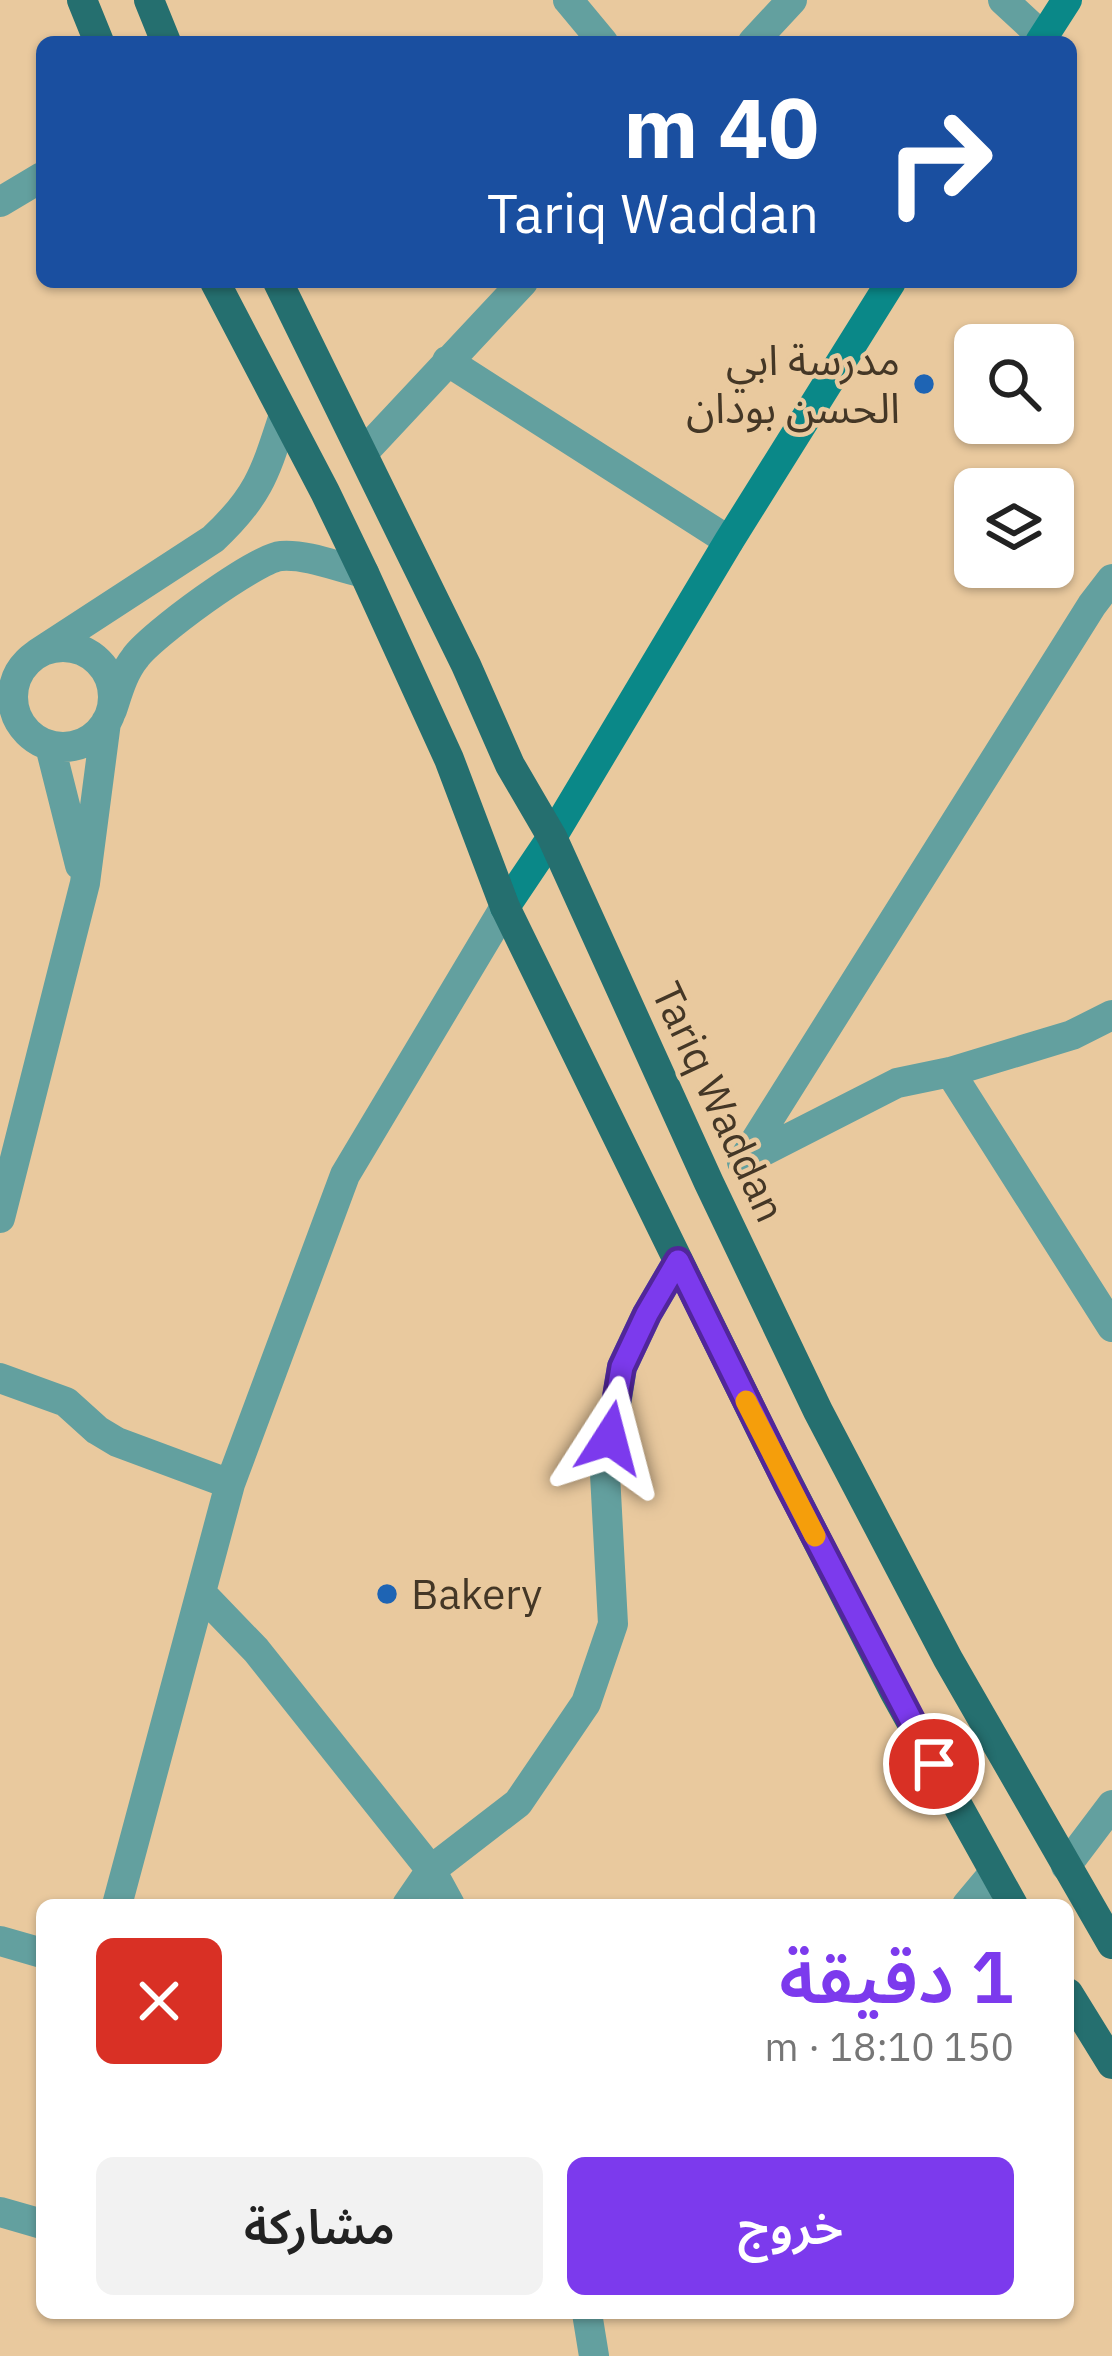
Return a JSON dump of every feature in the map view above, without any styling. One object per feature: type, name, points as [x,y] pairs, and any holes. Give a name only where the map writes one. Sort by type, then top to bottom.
[{"type":"main road","points":[[82,0],[97,36]]},
{"type":"main road","points":[[149,0],[164,36]]},
{"type":"main road","points":[[217,288],[364,573],[449,759],[505,907],[678,1261],[894,1691],[1009,1899]]},
{"type":"main road","name":"Tariq Waddan","points":[[281,288],[466,664],[510,765],[552,837],[818,1411],[948,1659],[1112,1944]]},
{"type":"main road","points":[[1074,2004],[1112,2064]]},
{"type":"street","points":[[568,0],[598,36]]},
{"type":"street","points":[[759,36],[793,0]]},
{"type":"street","points":[[1003,0],[1038,36]]},
{"type":"street","points":[[1044,36],[1067,0]]},
{"type":"street","points":[[0,202],[36,181]]},
{"type":"street","points":[[363,453],[517,288]]},
{"type":"street","points":[[120,1899],[230,1484],[345,1175],[886,288]]},
{"type":"street","points":[[447,361],[729,541]]},
{"type":"street","points":[[284,415],[261,483],[238,515],[213,539],[38,653],[24,666],[6,706],[36,740],[71,747],[92,738],[109,716],[135,656],[151,640],[254,566],[278,556],[298,557],[364,573]]},
{"type":"street","points":[[742,1162],[1112,579]]},
{"type":"street","points":[[0,1218],[85,883],[109,716],[111,680],[94,657],[67,646],[38,653]]},
{"type":"street","points":[[50,746],[85,883]]},
{"type":"street","points":[[709,1183],[896,1083],[1072,1035],[1112,1016]]},
{"type":"street","points":[[950,1072],[1112,1327]]},
{"type":"street","points":[[410,1899],[431,1870],[518,1803],[586,1702],[613,1624],[604,1474],[622,1367],[678,1261]]},
{"type":"street","points":[[0,1378],[66,1402],[117,1442],[230,1484]]},
{"type":"street","points":[[201,1594],[256,1650],[431,1870],[447,1899]]},
{"type":"street","points":[[1066,1866],[1106,1823]]},
{"type":"street","points":[[972,1899],[993,1874]]},
{"type":"street","points":[[0,1941],[36,1951]]},
{"type":"street","points":[[0,2212],[36,2222]]},
{"type":"street","points":[[588,2319],[594,2356]]},
{"type":"slow traffic","points":[[746,1401],[815,1536]]},
{"type":"place","name":"مدرسة ابي الحسن بودان","points":[[924,384]]},
{"type":"place","name":"Bakery","points":[[387,1594]]},
{"type":"route","points":[[610,1438],[622,1367],[678,1261],[934,1764]]}]
